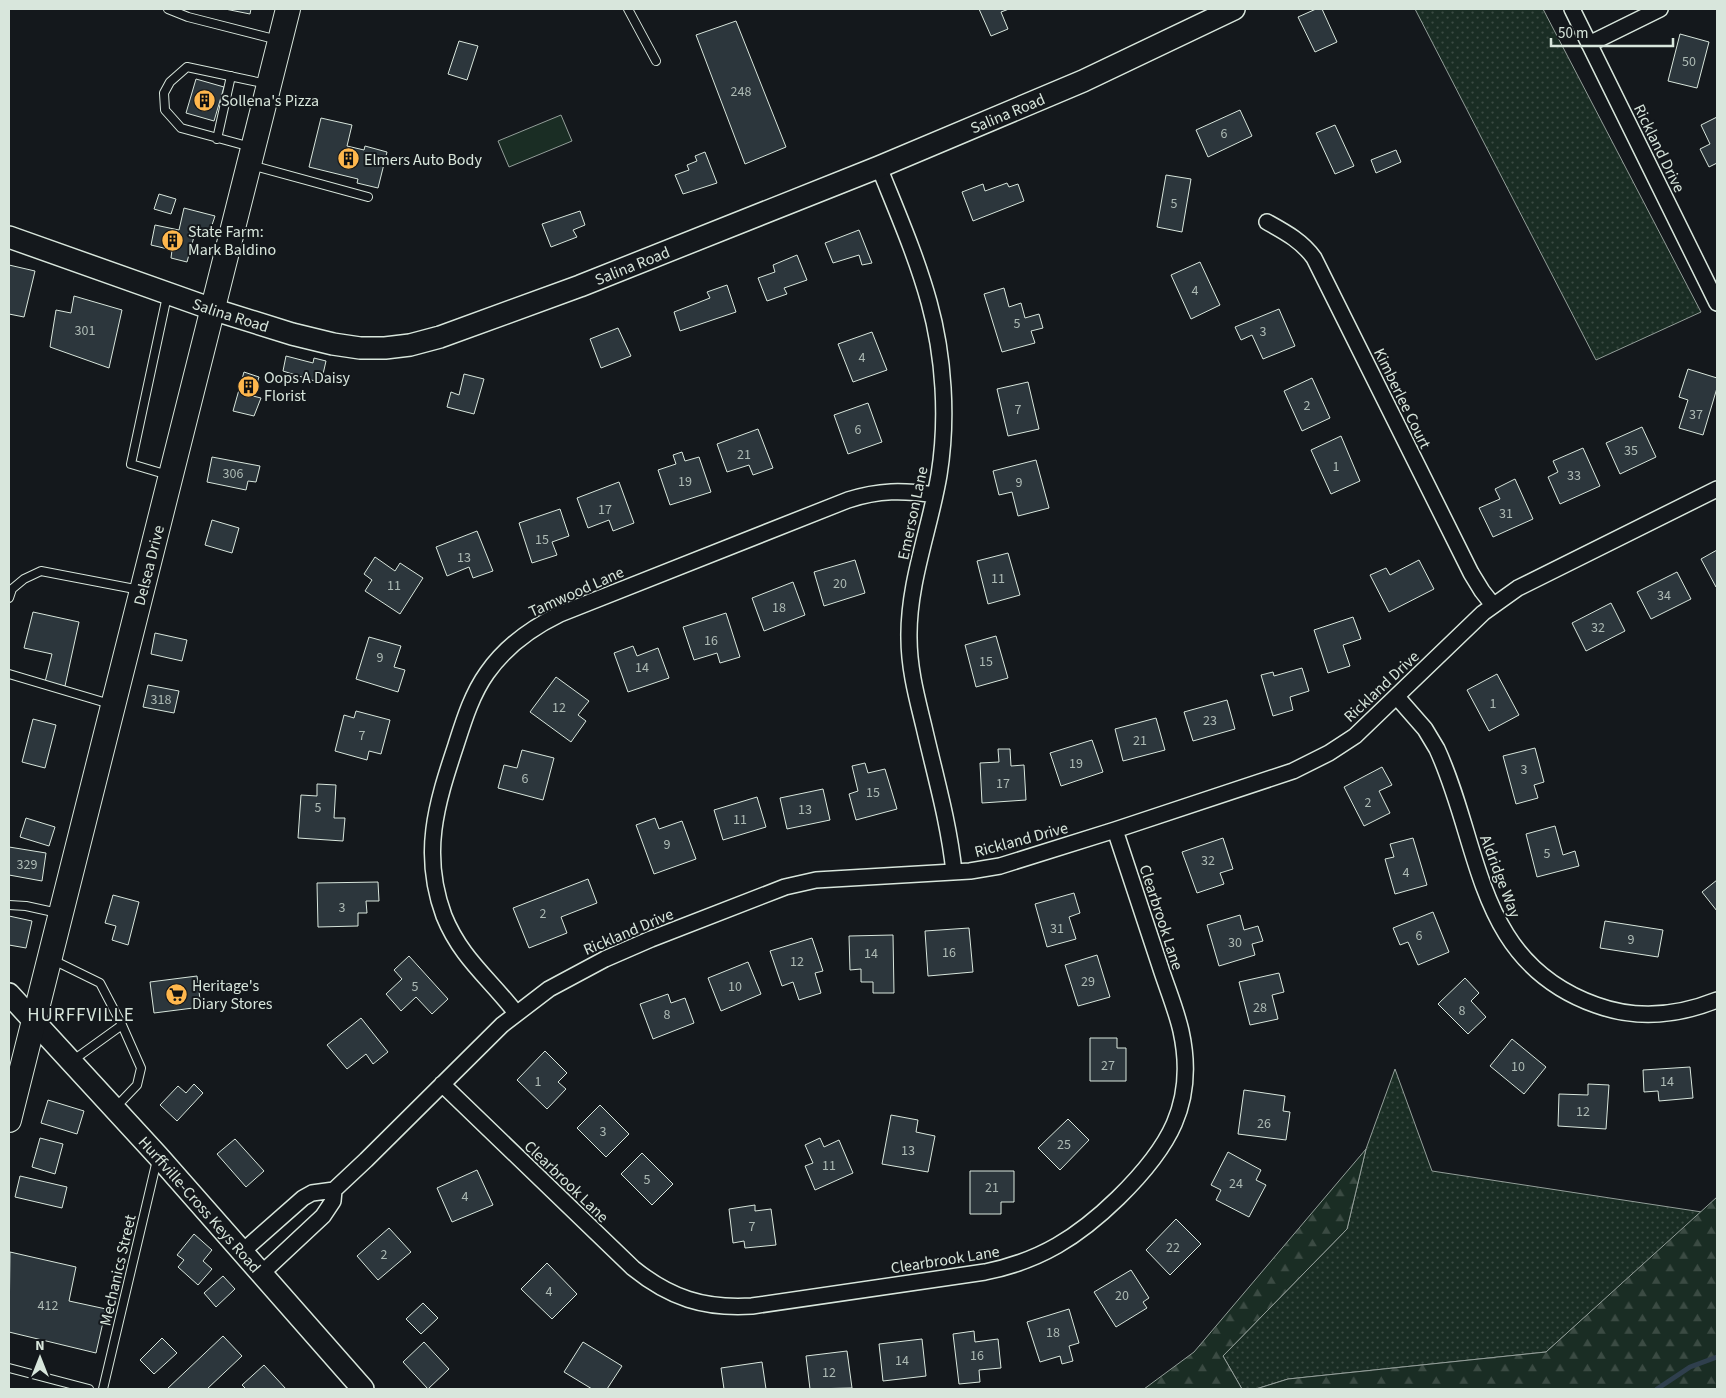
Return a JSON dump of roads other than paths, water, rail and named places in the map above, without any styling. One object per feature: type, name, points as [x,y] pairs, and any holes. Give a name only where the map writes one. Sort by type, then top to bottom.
[{"type":"main road","name":"Delsea Drive","points":[[9,1120],[288,9]]},
{"type":"street","name":"Salina Road","points":[[9,237],[212,309],[292,334],[332,344],[360,348],[410,345],[440,337],[580,286],[879,167],[1083,81],[1234,9]]},
{"type":"street","name":"Rickland Drive","points":[[1572,9],[1717,303]]},
{"type":"street","points":[[1589,44],[1660,9]]},
{"type":"street","name":"Emerson Lane","points":[[879,167],[915,258],[929,302],[936,333],[941,372],[943,420],[941,458],[935,495],[913,594],[909,623],[909,644],[910,664],[916,695],[950,834],[954,872]]},
{"type":"street","name":"Kimberlee Court","points":[[1267,222],[1298,241],[1314,258],[1471,573],[1493,605]]},
{"type":"street","name":"Rickland Drive","points":[[262,1273],[323,1216],[333,1202],[334,1190],[502,1025],[549,989],[604,958],[786,887],[831,878],[954,872],[1009,864],[1282,774],[1314,761],[1355,736],[1493,605],[1518,588],[1717,488]]},
{"type":"street","name":"Tamwood Lane","points":[[516,1013],[474,967],[457,943],[440,903],[433,865],[434,821],[442,786],[470,705],[481,682],[496,662],[522,636],[560,614],[842,502],[874,492],[889,491],[935,495]]},
{"type":"street","name":"Aldridge Way","points":[[1397,697],[1425,729],[1438,749],[1492,908],[1508,939],[1531,965],[1547,979],[1567,992],[1590,1003],[1617,1012],[1644,1015],[1675,1013],[1717,1000]]},
{"type":"street","name":"Clearbrook Lane","points":[[442,1084],[633,1268],[656,1285],[687,1300],[715,1306],[752,1306],[985,1272],[1020,1264],[1048,1252],[1082,1230],[1124,1192],[1164,1145],[1176,1122],[1183,1096],[1186,1065],[1179,1022],[1115,830]]},
{"type":"street","name":"Hurffville-Cross Keys Road","points":[[9,994],[158,1156],[363,1389]]},
{"type":"street","points":[[243,1251],[303,1198],[312,1193],[334,1190]]},
{"type":"lane","points":[[168,9],[188,17],[280,41]]},
{"type":"lane","points":[[628,9],[656,60]]},
{"type":"lane","points":[[269,84],[187,67],[170,82],[164,93],[165,110],[181,128],[217,139],[251,156],[368,197]]},
{"type":"lane","points":[[217,139],[231,76]]},
{"type":"lane","points":[[168,293],[131,464],[170,475]]},
{"type":"lane","points":[[9,598],[12,589],[24,579],[41,571],[142,591]]},
{"type":"lane","points":[[9,674],[113,704]]},
{"type":"lane","points":[[9,905],[26,906],[60,914]]},
{"type":"lane","points":[[49,958],[100,983],[122,1025],[141,1068],[137,1085],[114,1109]]},
{"type":"lane","points":[[71,1062],[122,1025]]},
{"type":"lane","name":"Mechanics Street","points":[[103,1389],[158,1156]]},
{"type":"lane","points":[[9,1368],[89,1389]]},
{"type":"waterway","points":[[1657,1389],[1690,1367],[1717,1357]]},
{"type":"place","name":"Sollena's Pizza","points":[[205,100]]},
{"type":"place","name":"Elmers Auto Body","points":[[348,159]]},
{"type":"place","name":"State Farm: Mark Baldino","points":[[172,240]]},
{"type":"place","name":"Oops A Daisy Florist","points":[[248,386]]},
{"type":"place","name":"Heritage's Diary Stores","points":[[176,994]]},
{"type":"district","name":"HURFFVILLE","points":[[81,1014]]}]
